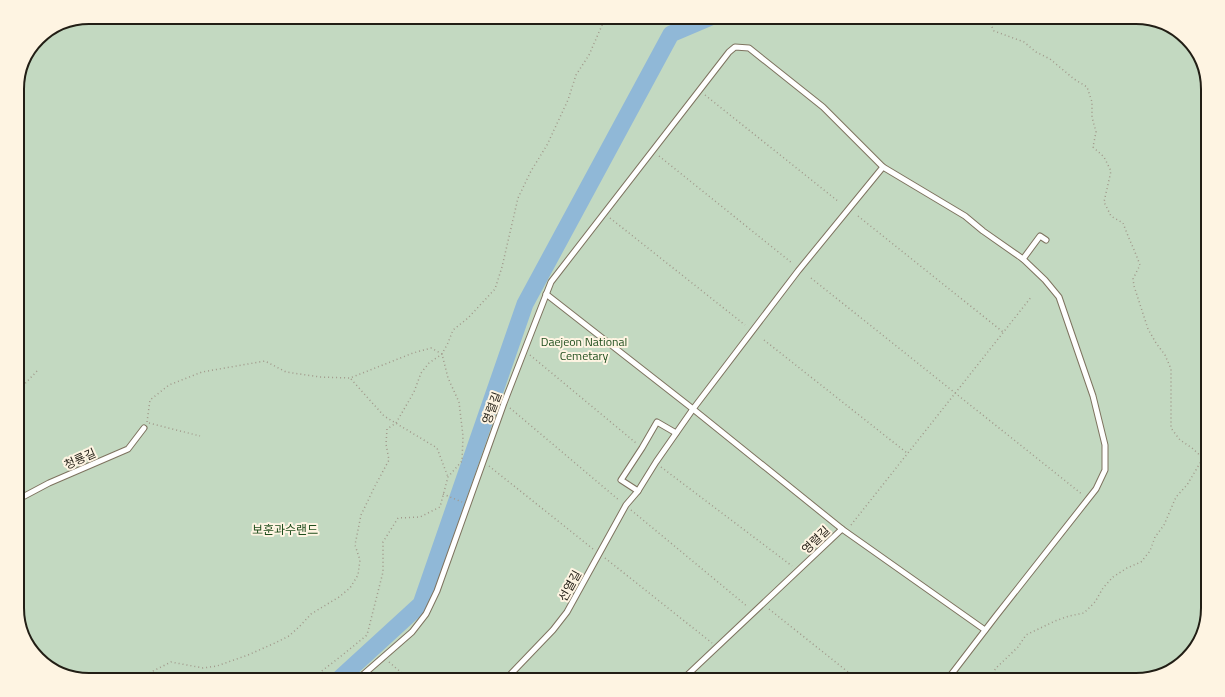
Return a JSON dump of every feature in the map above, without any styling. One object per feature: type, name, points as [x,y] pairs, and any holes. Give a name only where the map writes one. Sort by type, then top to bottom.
[{"type":"lane","points":[[546,294],[551,282],[652,150],[735,47],[749,48],[823,107],[883,167],[965,216],[1023,260],[1046,280],[1059,297],[1093,396],[1106,445],[1105,470],[1096,489],[952,673]]},
{"type":"lane","points":[[676,433],[657,422],[621,480],[638,491],[656,462],[693,409],[798,271],[883,167]]},
{"type":"lane","points":[[1023,260],[1040,236],[1046,240]]},
{"type":"lane","name":"영렬길","points":[[365,673],[412,632],[426,614],[437,591],[524,350],[546,294],[693,409],[842,529],[689,673]]},
{"type":"lane","name":"청룡길","points":[[24,496],[49,483],[128,449],[144,428]]},
{"type":"lane","name":"선열길","points":[[512,673],[553,630],[567,612],[626,505],[638,491]]},
{"type":"lane","points":[[842,529],[985,630]]},
{"type":"path","points":[[150,673],[171,662],[202,668],[217,666],[248,655],[289,636],[301,626],[311,614],[339,597],[350,588],[358,575],[360,560],[355,545],[360,515],[389,460],[386,444],[386,429],[396,423],[414,392],[420,373],[429,363],[442,354],[453,330],[468,318],[495,289],[502,267],[518,198],[531,171],[547,145],[568,100],[576,75],[589,55],[603,24]]},
{"type":"path","points":[[990,24],[994,31],[1024,42],[1036,52],[1050,59],[1074,79],[1087,87],[1092,102],[1092,117],[1096,132],[1094,147],[1104,157],[1111,171],[1104,202],[1111,216],[1123,223],[1135,251],[1140,265],[1133,279],[1134,286],[1148,329],[1165,355],[1171,369],[1171,428],[1180,440],[1201,456]]},
{"type":"path","points":[[699,90],[839,202]]},
{"type":"path","points":[[652,150],[792,263]]},
{"type":"path","points":[[604,213],[745,325]]},
{"type":"path","points":[[858,216],[1004,332]]},
{"type":"path","points":[[811,278],[1086,497]]},
{"type":"path","points":[[851,525],[1032,296]]},
{"type":"path","points":[[764,340],[908,453]]},
{"type":"path","points":[[200,436],[147,423],[150,400],[169,385],[202,372],[265,361],[286,372],[320,377],[350,378],[413,353],[431,348],[442,354],[448,378],[459,402],[463,436],[462,460],[448,476],[440,507],[420,517],[398,518],[383,542],[383,572],[367,635],[319,673]]},
{"type":"path","points":[[524,350],[642,448]]},
{"type":"path","points":[[24,384],[36,371]]},
{"type":"path","points":[[350,378],[384,416],[437,448],[448,476]]},
{"type":"path","points":[[993,673],[1018,647],[1026,635],[1062,619],[1084,613],[1095,602],[1103,588],[1113,577],[1127,568],[1141,562],[1150,551],[1155,536],[1164,524],[1176,497],[1187,485],[1201,461]]},
{"type":"path","points":[[656,462],[798,571]]},
{"type":"path","points":[[443,494],[461,502]]},
{"type":"path","points":[[769,610],[849,673]]},
{"type":"path","points":[[383,657],[402,673]]},
{"type":"green space","name":"Daejeon National Cemetary","points":[[1136,24],[1153,26],[1169,33],[1179,40],[1190,53],[1198,68],[1201,85],[1201,608],[1199,625],[1192,641],[1188,648],[1176,660],[1169,664],[1153,671],[1136,673],[89,673],[72,671],[56,664],[49,660],[37,648],[27,629],[24,612],[24,85],[26,72],[37,49],[56,33],[68,27],[80,25]]},
{"type":"waterway","points":[[346,673],[421,604],[525,304],[671,34],[695,24]]},
{"type":"park label","name":"보훈과수랜드","points":[[285,530]]}]
